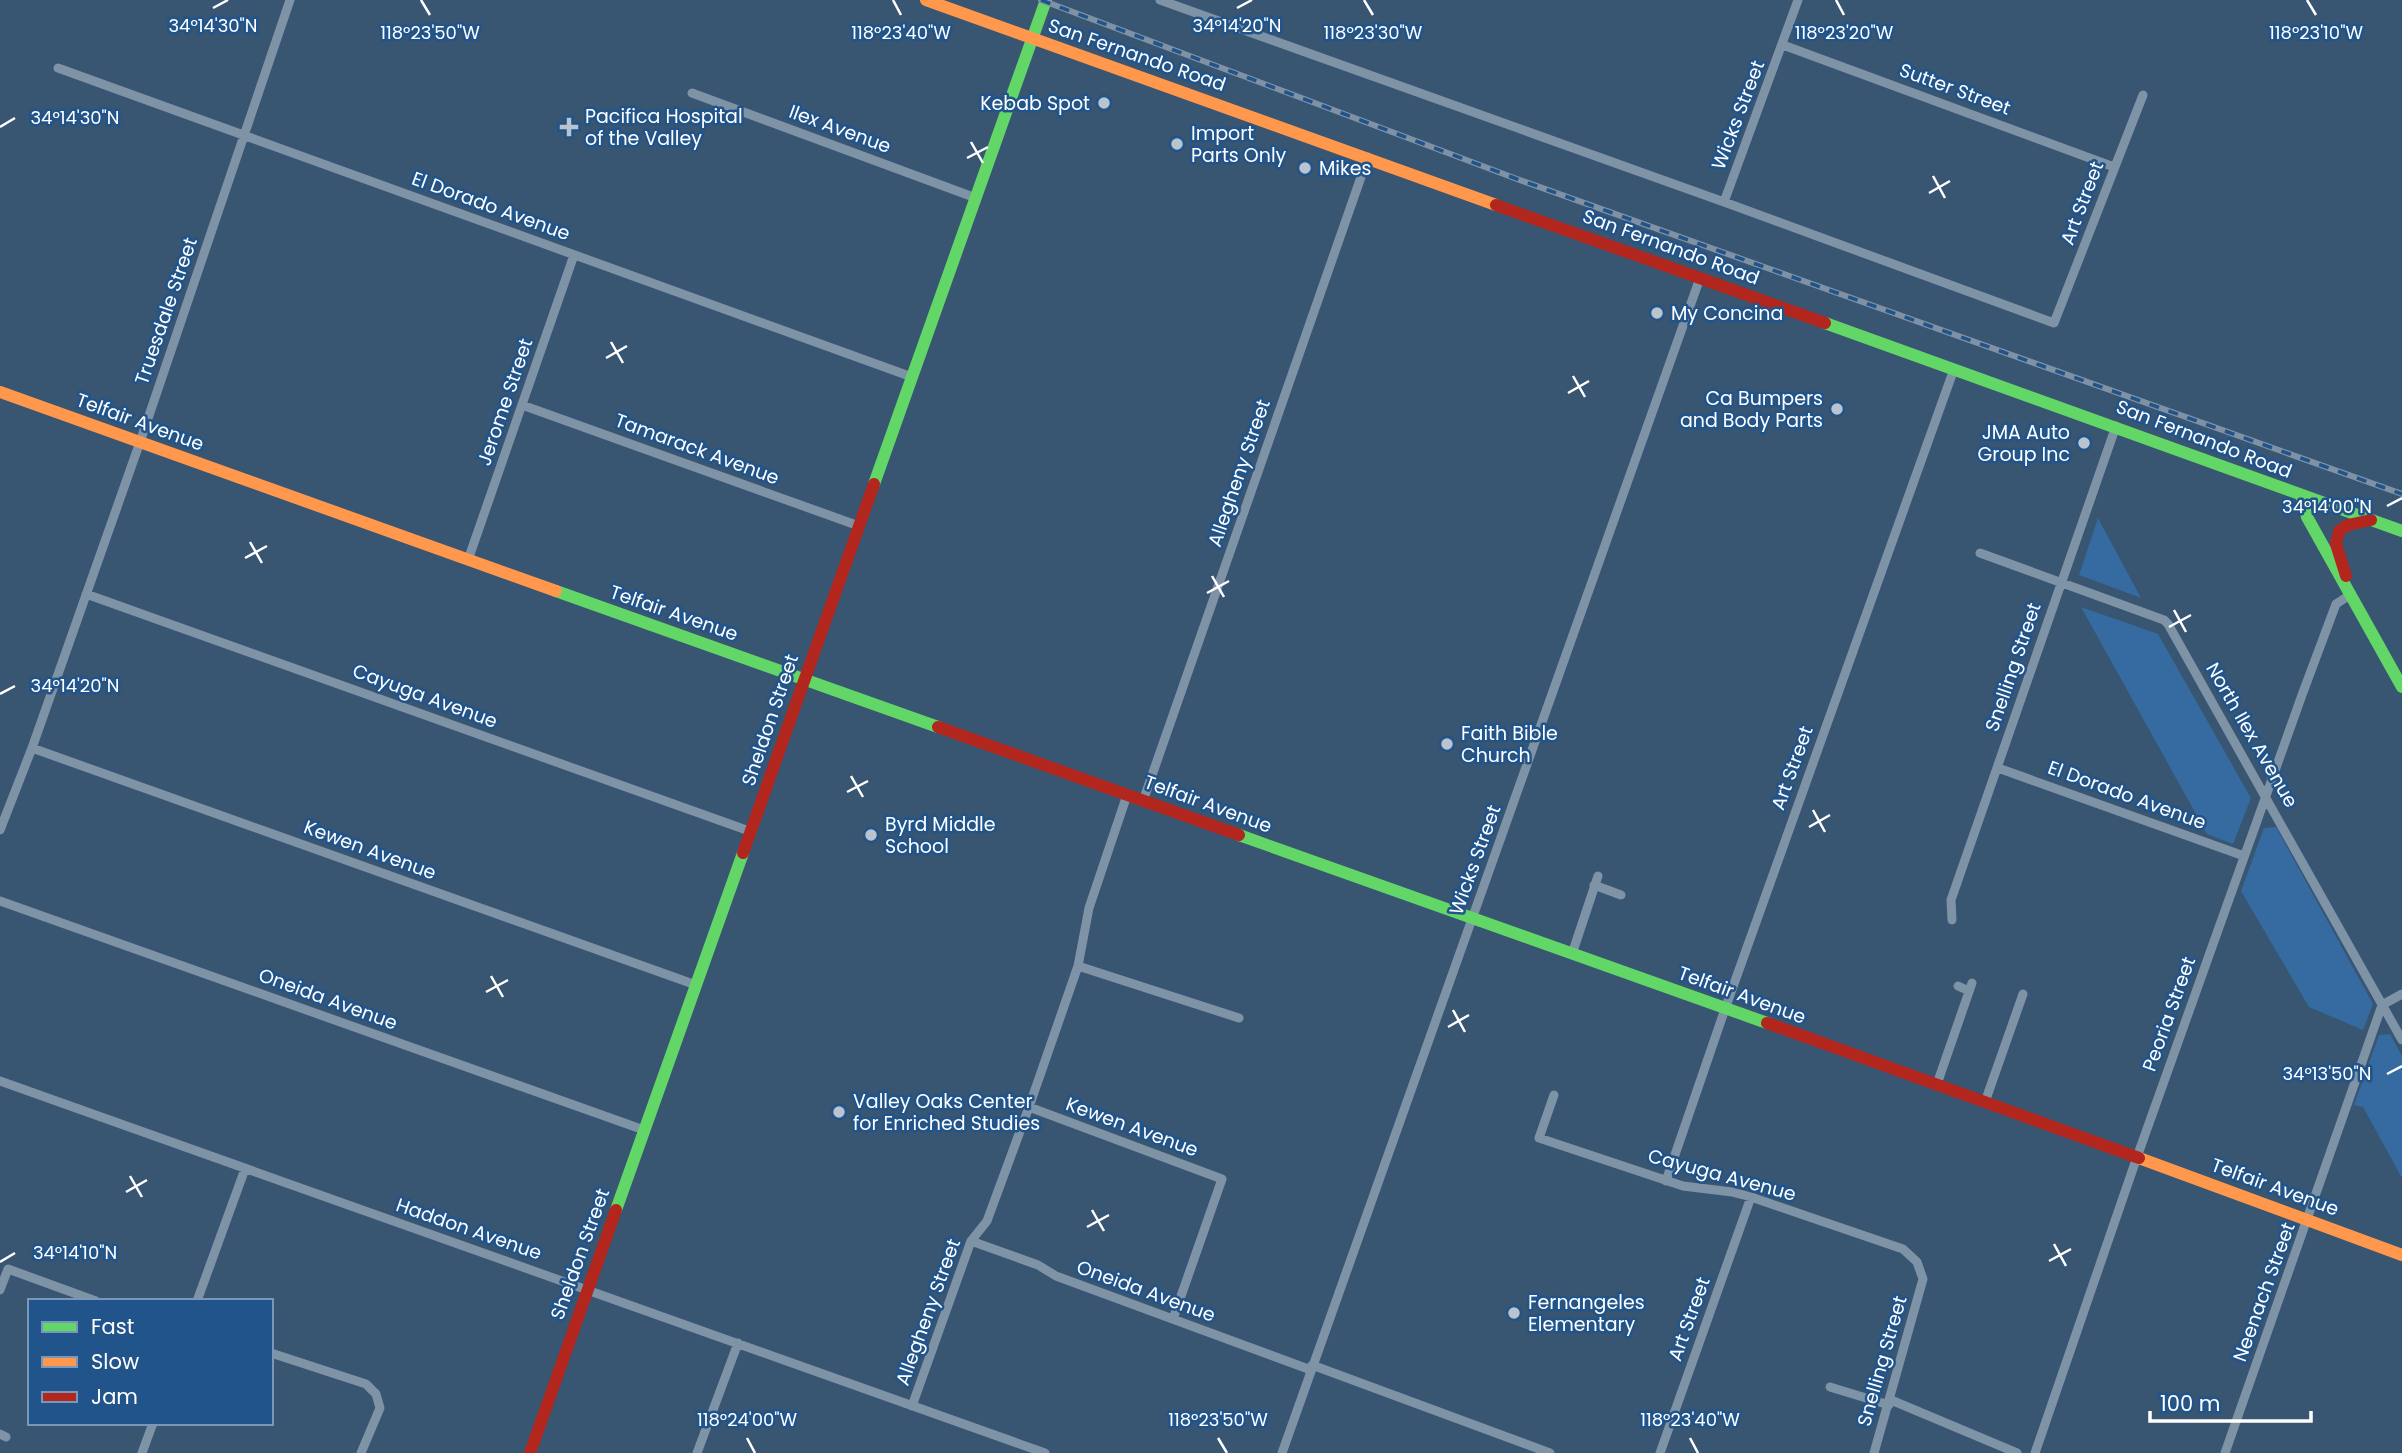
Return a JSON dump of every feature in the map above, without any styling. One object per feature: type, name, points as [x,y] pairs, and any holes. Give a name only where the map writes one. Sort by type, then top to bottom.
[{"type":"main road","name":"San Fernando Road","points":[[926,0],[2402,531]]},
{"type":"main road","name":"Sheldon Street","points":[[530,1453],[1046,0]]},
{"type":"main road","name":"Telfair Avenue","points":[[0,392],[1937,1084],[2402,1255]]},
{"type":"main road","points":[[2301,495],[2307,517],[2402,687]]},
{"type":"main road","points":[[2350,595],[2336,544],[2337,536],[2339,531],[2348,525],[2371,520]]},
{"type":"street","name":"Truesdale Street","points":[[0,830],[32,748],[140,442],[290,0]]},
{"type":"street","points":[[1160,0],[1724,202]]},
{"type":"street","name":"Wicks Street","points":[[1724,202],[1798,0]]},
{"type":"street","name":"Sutter Street","points":[[1783,45],[2114,167]]},
{"type":"street","name":"El Dorado Avenue","points":[[58,68],[912,377]]},
{"type":"street","name":"Ilex Avenue","points":[[692,93],[976,198]]},
{"type":"street","name":"Art Street","points":[[1724,202],[2054,323],[2143,95]]},
{"type":"street","name":"Allegheny Street","points":[[1143,801],[1368,157]]},
{"type":"street","name":"Jerome Street","points":[[468,560],[574,255]]},
{"type":"street","name":"Wicks Street","points":[[1282,1453],[1700,278]]},
{"type":"street","name":"Art Street","points":[[1666,1181],[1954,369]]},
{"type":"street","name":"Tamarack Avenue","points":[[522,405],[859,526]]},
{"type":"street","name":"Snelling Street","points":[[1952,920],[1951,900],[2116,426]]},
{"type":"street","name":"North Ilex Avenue","points":[[1980,553],[2168,624],[2402,1040]]},
{"type":"street","name":"Cayuga Avenue","points":[[86,594],[752,832]]},
{"type":"street","name":"Peoria Street","points":[[2035,1453],[2137,1157],[2336,604],[2350,595]]},
{"type":"street","name":"Kewen Avenue","points":[[32,748],[696,985]]},
{"type":"street","name":"El Dorado Avenue","points":[[1998,768],[2245,856]]},
{"type":"street","name":"Allegheny Street","points":[[912,1406],[971,1241],[987,1221],[1029,1107],[1078,966],[1089,908],[1127,795]]},
{"type":"street","points":[[1572,954],[1596,881],[1621,895]]},
{"type":"street","name":"Oneida Avenue","points":[[0,901],[644,1130]]},
{"type":"street","points":[[1078,966],[1239,1018]]},
{"type":"street","points":[[1937,1084],[1971,987],[1958,986]]},
{"type":"street","points":[[1985,1102],[2023,994]]},
{"type":"street","points":[[2382,1005],[2402,994]]},
{"type":"street","name":"Neenach Street","points":[[2225,1453],[2382,1005]]},
{"type":"street","name":"Haddon Avenue","points":[[0,1081],[1045,1453]]},
{"type":"street","name":"Cayuga Avenue","points":[[1554,1095],[1539,1138],[1666,1181],[1751,1198],[1903,1249],[1917,1262],[1923,1279]]},
{"type":"street","name":"Kewen Avenue","points":[[1029,1107],[1222,1179],[1173,1319]]},
{"type":"street","points":[[198,1299],[245,1170]]},
{"type":"street","name":"Art Street","points":[[1660,1453],[1751,1198]]},
{"type":"street","name":"Oneida Avenue","points":[[971,1241],[1173,1319],[1550,1453]]},
{"type":"street","points":[[0,1290],[8,1269],[90,1299]]},
{"type":"street","name":"Snelling Street","points":[[1874,1453],[1923,1279]]},
{"type":"street","points":[[697,1453],[738,1343]]},
{"type":"street","points":[[273,1354],[366,1384],[376,1394],[380,1408],[361,1453]]},
{"type":"street","points":[[1830,1387],[1890,1402],[2017,1453]]},
{"type":"street","points":[[142,1453],[152,1425]]},
{"type":"shaded area","points":[[2098,518],[2141,598],[2079,575]]},
{"type":"shaded area","points":[[2081,607],[2158,634],[2251,798],[2233,844],[2207,834]]},
{"type":"shaded area","points":[[2276,827],[2373,1004],[2363,1030],[2309,1007],[2241,891],[2264,828]]},
{"type":"shaded area","points":[[2390,1034],[2402,1056],[2402,1178],[2363,1107],[2354,1105],[2379,1035]]},
{"type":"railway","points":[[1041,0],[1517,179],[2402,494]]},
{"type":"traffic: fast","points":[[874,484],[1046,0]]},
{"type":"traffic: fast","points":[[1825,323],[2402,531]]},
{"type":"traffic: fast","points":[[2301,495],[2307,517],[2402,687]]},
{"type":"traffic: fast","points":[[556,591],[938,727]]},
{"type":"traffic: fast","points":[[1239,835],[1767,1023]]},
{"type":"traffic: fast","points":[[616,1210],[743,853]]},
{"type":"traffic: slow","points":[[926,0],[1496,205]]},
{"type":"traffic: slow","points":[[0,392],[556,591]]},
{"type":"traffic: slow","points":[[2139,1158],[2402,1255]]},
{"type":"traffic: jam","points":[[1496,205],[1825,323]]},
{"type":"traffic: jam","points":[[743,853],[874,484]]},
{"type":"traffic: jam","points":[[2346,576],[2336,544],[2339,531],[2348,525],[2371,520]]},
{"type":"traffic: jam","points":[[938,727],[1239,835]]},
{"type":"traffic: jam","points":[[1767,1023],[2139,1158]]},
{"type":"traffic: jam","points":[[530,1453],[616,1210]]},
{"type":"place","name":"Kebab Spot","points":[[1104,103]]},
{"type":"place","name":"Pacifica Hospital of the Valley","points":[[569,127]]},
{"type":"place","name":"Import Parts Only","points":[[1177,144]]},
{"type":"place","name":"Mikes","points":[[1305,168]]},
{"type":"place","name":"My Concina","points":[[1657,313]]},
{"type":"place","name":"Ca Bumpers and Body Parts","points":[[1837,409]]},
{"type":"place","name":"JMA Auto Group Inc","points":[[2084,443]]},
{"type":"place","name":"Faith Bible Church","points":[[1447,744]]},
{"type":"place","name":"Byrd Middle School","points":[[871,835]]},
{"type":"place","name":"Valley Oaks Center for Enriched Studies","points":[[839,1112]]},
{"type":"place","name":"Fernangeles Elementary","points":[[1514,1313]]}]
